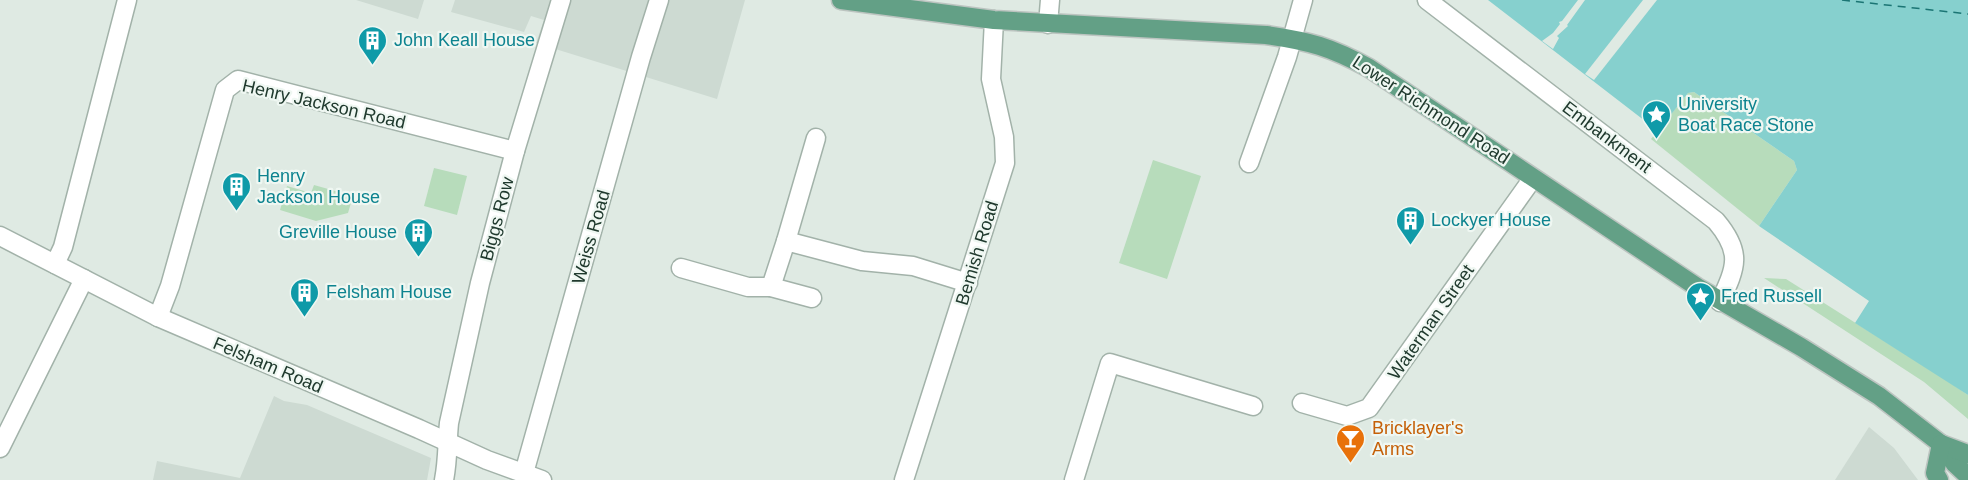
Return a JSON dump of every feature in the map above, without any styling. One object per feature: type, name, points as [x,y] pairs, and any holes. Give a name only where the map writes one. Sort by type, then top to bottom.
[{"type":"main road","name":"Lower Richmond Road","points":[[842,0],[994,20],[1293,38],[1340,52],[1370,68],[1720,302],[1801,347],[1879,396],[1941,444],[1955,464],[1968,476]]},
{"type":"main road","name":"Lower Richmond Road","points":[[1941,444],[1968,454]]},
{"type":"main road","points":[[1940,480],[1935,473],[1941,444]]},
{"type":"street","points":[[55,264],[63,247],[127,0]]},
{"type":"street","name":"Biggs Row","points":[[444,480],[448,455],[447,441],[480,283],[515,151],[561,0]]},
{"type":"street","name":"Weiss Road","points":[[524,474],[640,57],[659,0]]},
{"type":"street","points":[[1047,24],[1050,0]]},
{"type":"street","points":[[1250,164],[1293,38],[1303,0]]},
{"type":"street","name":"Embankment","points":[[1427,0],[1716,221],[1728,236],[1734,251],[1732,276],[1720,302]]},
{"type":"street","name":"Bemish Road","points":[[904,480],[1005,163],[1004,137],[991,79],[994,20]]},
{"type":"street","name":"Henry Jackson Road","points":[[158,317],[170,286],[225,90],[238,80],[515,151]]},
{"type":"street","points":[[771,287],[816,138]]},
{"type":"street","name":"Waterman Street","points":[[1302,403],[1347,416],[1370,408],[1533,178]]},
{"type":"street","name":"Felsham Road","points":[[0,236],[158,317],[542,480]]},
{"type":"street","points":[[786,241],[862,261],[913,266],[968,283]]},
{"type":"street","points":[[681,268],[748,288],[771,287],[812,298]]},
{"type":"street","points":[[0,448],[84,279]]},
{"type":"street","points":[[1074,480],[1110,363],[1253,406]]},
{"type":"shaded area","points":[[356,0],[424,0],[418,19]]},
{"type":"shaded area","points":[[455,0],[745,0],[717,99],[536,43],[544,20],[531,16],[524,32],[451,12]]},
{"type":"shaded area","points":[[274,396],[284,401],[307,405],[431,458],[427,480],[153,480],[157,461],[240,478]]},
{"type":"shaded area","points":[[1869,427],[1894,448],[1918,480],[1835,480]]},
{"type":"green space","points":[[1694,92],[1794,161],[1797,170],[1759,226],[1651,139],[1688,93]]},
{"type":"green space","points":[[1153,160],[1201,176],[1167,279],[1119,263]]},
{"type":"green space","points":[[434,168],[467,176],[457,215],[424,206]]},
{"type":"green space","points":[[314,185],[353,196],[348,213],[316,221],[280,210],[287,186],[311,193]]},
{"type":"green space","points":[[1764,278],[1786,279],[1968,395],[1968,419],[1924,382]]},
{"type":"water","points":[[1488,0],[1968,0],[1968,395],[1855,323],[1869,301],[1759,226],[1797,170],[1794,161],[1694,92],[1688,93],[1658,131]]},
{"type":"pier","points":[[1578,0],[1585,0],[1568,26],[1557,36],[1559,38],[1553,49],[1542,41],[1553,33],[1560,24],[1559,22]]},
{"type":"pier","points":[[1643,0],[1657,0],[1594,80],[1585,74]]},
{"type":"ferry route","points":[[1842,0],[1968,14]]},
{"type":"place","name":"John Keall House","points":[[373,66]]},
{"type":"place","name":"University Boat Race Stone","points":[[1657,140]]},
{"type":"place","name":"Henry Jackson House","points":[[236,212]]},
{"type":"place","name":"Lockyer House","points":[[1410,246]]},
{"type":"place","name":"Greville House","points":[[418,258]]},
{"type":"place","name":"Felsham House","points":[[305,318]]},
{"type":"place","name":"Fred Russell","points":[[1700,322]]},
{"type":"place","name":"Bricklayer's Arms","points":[[1351,464]]}]
